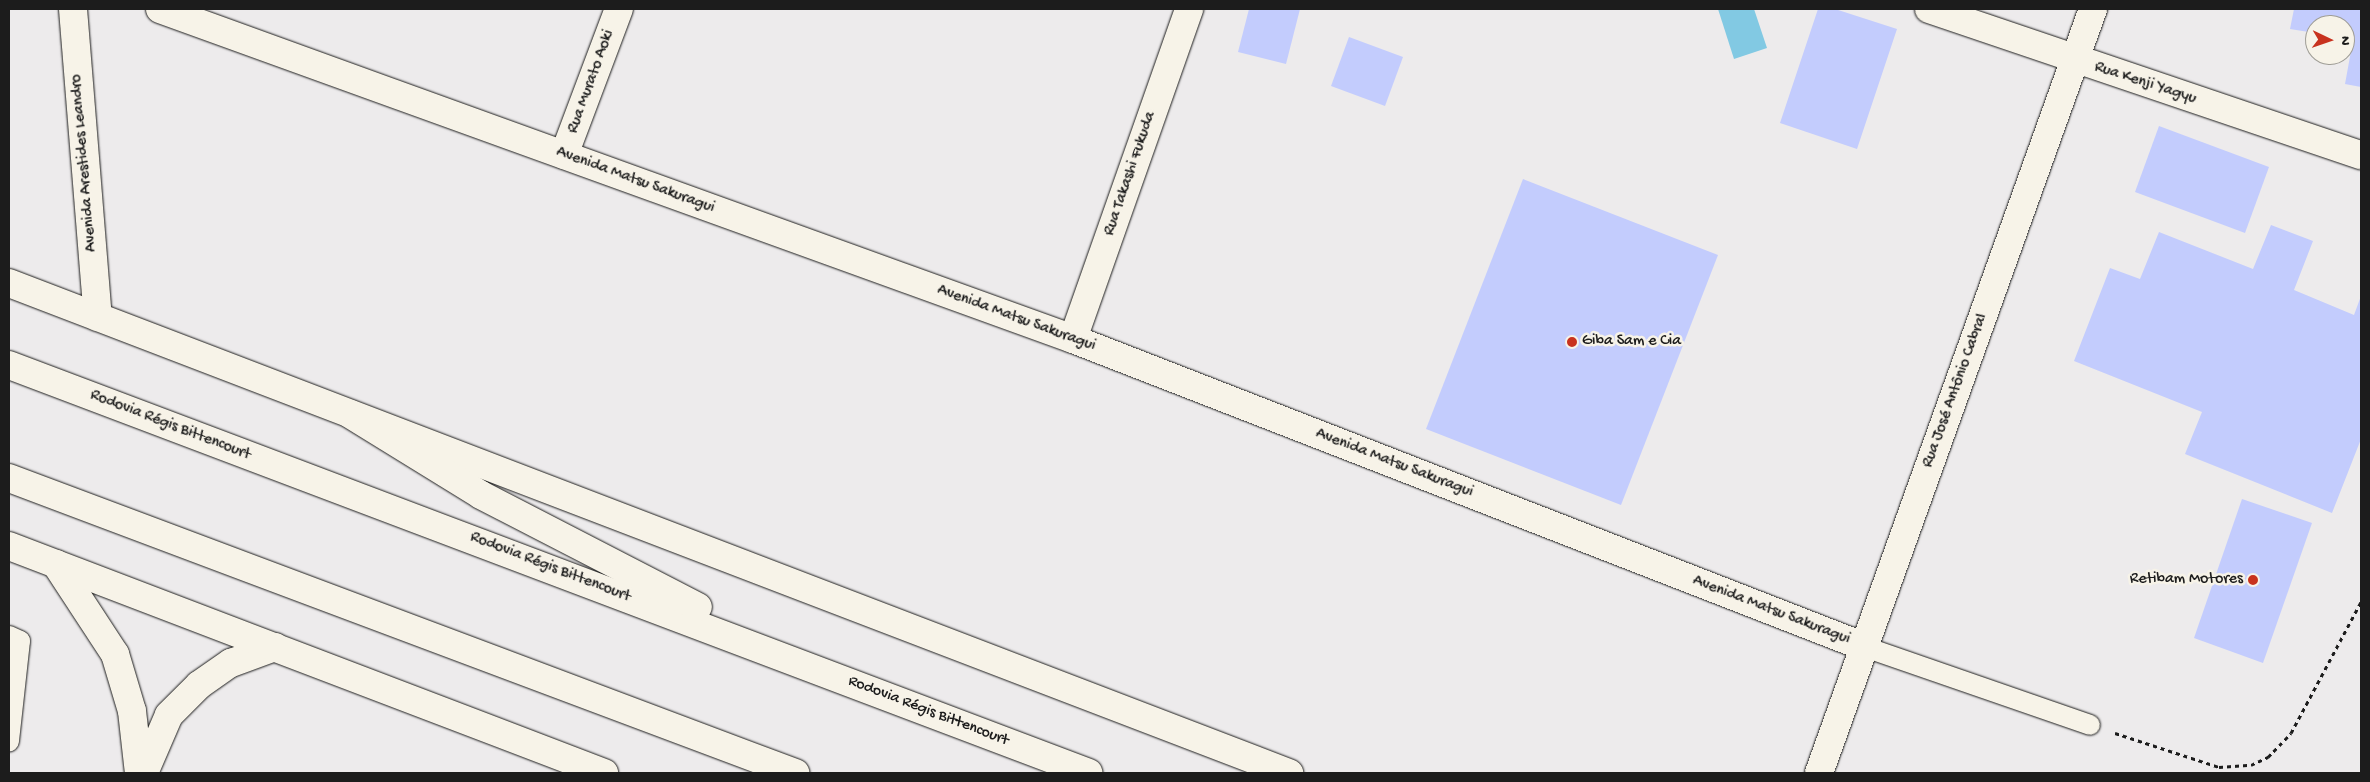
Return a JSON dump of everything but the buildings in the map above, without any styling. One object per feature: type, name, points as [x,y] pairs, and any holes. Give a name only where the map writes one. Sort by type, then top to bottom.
[{"type":"main road","name":"Avenida Arestides Leandro","points":[[73,9],[98,318]]},
{"type":"main road","name":"Avenida Matsu Sakuragui","points":[[160,9],[1073,339],[1865,647]]},
{"type":"main road","name":"Rua Murato Aoki","points":[[564,155],[618,9]]},
{"type":"main road","name":"Rua Kenji Yagyu","points":[[1929,9],[2074,61],[2361,155]]},
{"type":"main road","name":"Rua José Antônio Cabral","points":[[1819,773],[2093,9]]},
{"type":"main road","name":"Rua Takashi Fukuda","points":[[1073,339],[1184,12]]},
{"type":"main road","points":[[9,284],[1289,773]]},
{"type":"main road","name":"Rodovia Régis Bittencourt","points":[[9,365],[1090,773]]},
{"type":"main road","points":[[350,414],[481,495],[849,682]]},
{"type":"main road","points":[[9,478],[795,773]]},
{"type":"main road","points":[[9,546],[604,773]]},
{"type":"main road","points":[[56,564],[115,654],[132,711],[139,773]]},
{"type":"main road","points":[[144,773],[154,743],[169,715],[200,685],[230,664],[276,647]]},
{"type":"lane","points":[[9,636],[20,641],[9,741]]},
{"type":"lane","points":[[1865,647],[2090,725]]},
{"type":"path","points":[[2090,725],[2219,767],[2251,765],[2268,757],[2291,733],[2361,602]]},
{"type":"water","points":[[1718,9],[1754,9],[1767,48],[1734,59]]},
{"type":"place","name":"Giba Sam e Cia","points":[[1572,342]]},
{"type":"place","name":"Retibam Motores","points":[[2253,580]]}]
